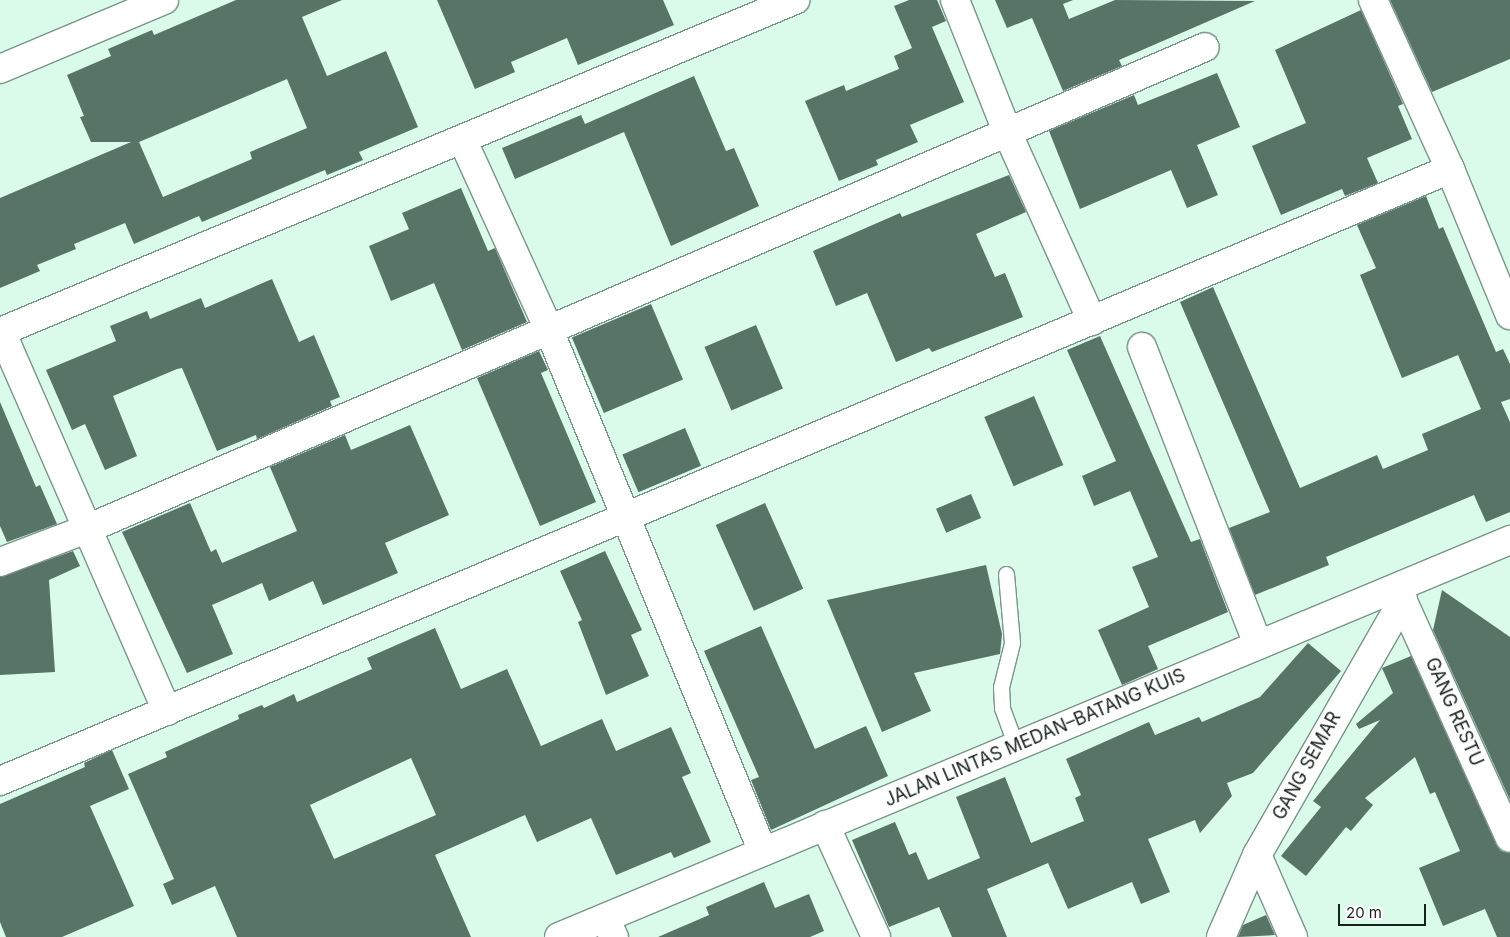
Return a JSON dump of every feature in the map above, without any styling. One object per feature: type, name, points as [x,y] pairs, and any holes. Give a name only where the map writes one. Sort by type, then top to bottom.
[{"type":"main road","points":[[0,69],[164,0]]},
{"type":"main road","points":[[166,711],[1,332],[463,141],[795,0]]},
{"type":"main road","points":[[955,0],[1008,134],[1092,321]]},
{"type":"main road","points":[[1373,0],[1450,168],[1510,315]]},
{"type":"main road","points":[[0,562],[87,529],[1008,134],[1205,47]]},
{"type":"main road","points":[[463,141],[549,330],[763,852]]},
{"type":"main road","points":[[0,781],[1092,321],[1450,168]]},
{"type":"main road","points":[[1142,347],[1268,640]]},
{"type":"main road","name":"JALAN LINTAS MEDAN–BATANG KUIS","points":[[559,937],[610,928],[763,852],[1268,640],[1391,594],[1509,544]]},
{"type":"main road","name":"GANG RESTU","points":[[1391,594],[1510,838]]},
{"type":"main road","name":"GANG SEMAR","points":[[1221,937],[1257,855],[1391,594]]},
{"type":"main road","points":[[826,826],[876,937]]},
{"type":"main road","points":[[1257,855],[1293,937]]},
{"type":"lane","points":[[1006,574],[1012,643],[1001,687],[1002,708],[1016,746]]},
{"type":"building","points":[[236,0],[342,0],[302,17],[327,76],[386,51],[418,127],[359,152],[363,160],[327,175],[325,170],[202,222],[199,216],[134,244],[125,223],[74,244],[76,249],[37,265],[40,271],[0,288],[0,198],[131,142],[91,142],[80,117],[84,116],[67,75],[111,56],[108,49],[152,30],[154,35]],"holes":[[[287,79],[307,128],[250,152],[252,159],[163,197],[139,142]]]},
{"type":"building","points":[[437,0],[663,0],[674,25],[578,65],[567,38],[511,62],[515,72],[475,89]]},
{"type":"building","points":[[909,0],[937,0],[946,21],[932,27],[964,102],[910,125],[918,142],[876,160],[878,165],[839,181],[805,101],[844,85],[846,91],[899,69],[894,56],[912,48],[894,6]]},
{"type":"building","points":[[995,0],[1073,0],[1063,4],[1069,19],[1115,0],[1255,1],[1119,60],[1122,66],[1063,91],[1032,18],[1007,28]]},
{"type":"building","points":[[1390,0],[1510,0],[1510,59],[1432,92]]},
{"type":"building","points":[[1361,10],[1403,104],[1398,106],[1412,139],[1367,158],[1378,183],[1345,196],[1342,189],[1281,215],[1252,146],[1306,123],[1275,50]]},
{"type":"building","points":[[1217,73],[1240,127],[1197,145],[1218,195],[1187,208],[1171,170],[1080,209],[1049,131],[1134,95],[1138,105]]},
{"type":"building","points":[[694,76],[726,151],[734,148],[759,206],[671,246],[624,132],[515,179],[502,148],[581,115],[585,124]]},
{"type":"building","points":[[1009,175],[1026,212],[976,234],[995,277],[1005,273],[1023,317],[932,352],[929,348],[896,362],[867,293],[836,306],[813,251],[900,213],[902,217]]},
{"type":"building","points":[[461,188],[488,251],[495,248],[527,322],[462,350],[434,283],[391,301],[369,246],[409,229],[402,213]]},
{"type":"building","points":[[1426,196],[1439,229],[1443,227],[1496,352],[1503,349],[1510,364],[1510,399],[1501,402],[1510,422],[1510,512],[1486,522],[1474,495],[1326,557],[1329,565],[1255,595],[1229,528],[1270,512],[1180,302],[1213,287],[1300,488],[1377,455],[1383,469],[1428,450],[1422,434],[1481,409],[1458,355],[1402,378],[1360,275],[1376,268],[1357,225]]},
{"type":"building","points":[[272,279],[299,342],[314,335],[340,397],[330,401],[332,406],[257,439],[256,435],[217,451],[182,368],[177,369],[113,396],[137,456],[105,470],[85,424],[72,430],[46,370],[116,341],[110,326],[147,311],[150,319],[201,298],[205,308]]},
{"type":"building","points":[[651,304],[683,379],[604,413],[572,338]]},
{"type":"building","points":[[756,325],[783,389],[731,410],[704,347]]},
{"type":"building","points":[[1100,336],[1191,542],[1200,539],[1228,612],[1148,646],[1158,669],[1122,685],[1098,630],[1149,607],[1132,567],[1158,557],[1130,491],[1094,506],[1082,476],[1116,461],[1067,350]]},
{"type":"building","points":[[539,351],[548,370],[541,373],[596,502],[540,526],[477,378]]},
{"type":"building","points":[[1034,396],[1063,465],[1014,486],[984,417]]},
{"type":"building","points":[[0,402],[36,487],[40,485],[57,524],[7,542],[0,526]]},
{"type":"building","points":[[410,425],[449,515],[385,543],[398,573],[323,605],[313,581],[269,601],[262,583],[212,605],[233,654],[187,673],[122,532],[190,503],[211,552],[216,549],[222,563],[297,531],[270,467],[345,435],[351,450]]},
{"type":"building","points":[[685,428],[701,466],[638,492],[622,455]]},
{"type":"building","points":[[971,494],[981,518],[946,533],[936,509]]},
{"type":"building","points":[[765,503],[803,589],[754,611],[716,525]]},
{"type":"building","points":[[73,551],[80,566],[49,580],[55,672],[0,675],[0,577]]},
{"type":"building","points":[[605,551],[642,630],[631,635],[649,676],[606,695],[578,622],[582,620],[560,571]]},
{"type":"building","points":[[986,565],[1002,634],[1000,654],[914,673],[931,711],[882,732],[827,600]]},
{"type":"building","points":[[1442,590],[1510,637],[1510,800],[1433,630]]},
{"type":"building","points":[[761,626],[815,749],[866,726],[888,776],[771,830],[751,780],[759,777],[704,651]]},
{"type":"building","points":[[435,628],[461,689],[507,669],[541,746],[602,719],[616,751],[671,727],[691,773],[682,777],[711,842],[674,858],[671,852],[616,875],[591,818],[537,842],[525,815],[435,855],[471,937],[237,937],[215,886],[172,905],[163,884],[174,879],[128,774],[167,757],[165,752],[239,719],[238,715],[262,705],[264,708],[294,694],[297,702],[372,669],[367,658]],"holes":[[[411,758],[436,815],[334,859],[310,805]]]},
{"type":"building","points":[[1308,643],[1341,671],[1253,773],[1227,783],[1232,796],[1200,833],[1195,820],[1148,839],[1170,892],[1141,904],[1132,882],[1068,909],[1048,863],[987,889],[1007,937],[952,937],[939,907],[889,927],[852,840],[895,822],[909,855],[916,852],[928,880],[980,858],[956,797],[1005,777],[1031,843],[1084,821],[1075,798],[1081,795],[1066,759],[1149,722],[1155,735],[1199,717],[1202,722],[1260,697]]},
{"type":"building","points":[[1411,656],[1496,844],[1501,851],[1510,853],[1510,937],[1497,937],[1485,909],[1443,926],[1419,868],[1460,851],[1435,792],[1430,794],[1415,757],[1365,798],[1373,805],[1351,831],[1346,827],[1306,876],[1281,856],[1321,807],[1313,801],[1380,720],[1359,729],[1356,724],[1393,693],[1382,668]]},
{"type":"building","points":[[112,750],[129,789],[90,806],[134,906],[62,937],[6,937],[0,922],[0,804],[85,767],[84,763]]},
{"type":"building","points":[[764,882],[775,908],[809,894],[824,931],[810,937],[658,937],[709,915],[706,907]]},
{"type":"building","points":[[1266,915],[1275,935],[1238,937],[1243,925]]}]
